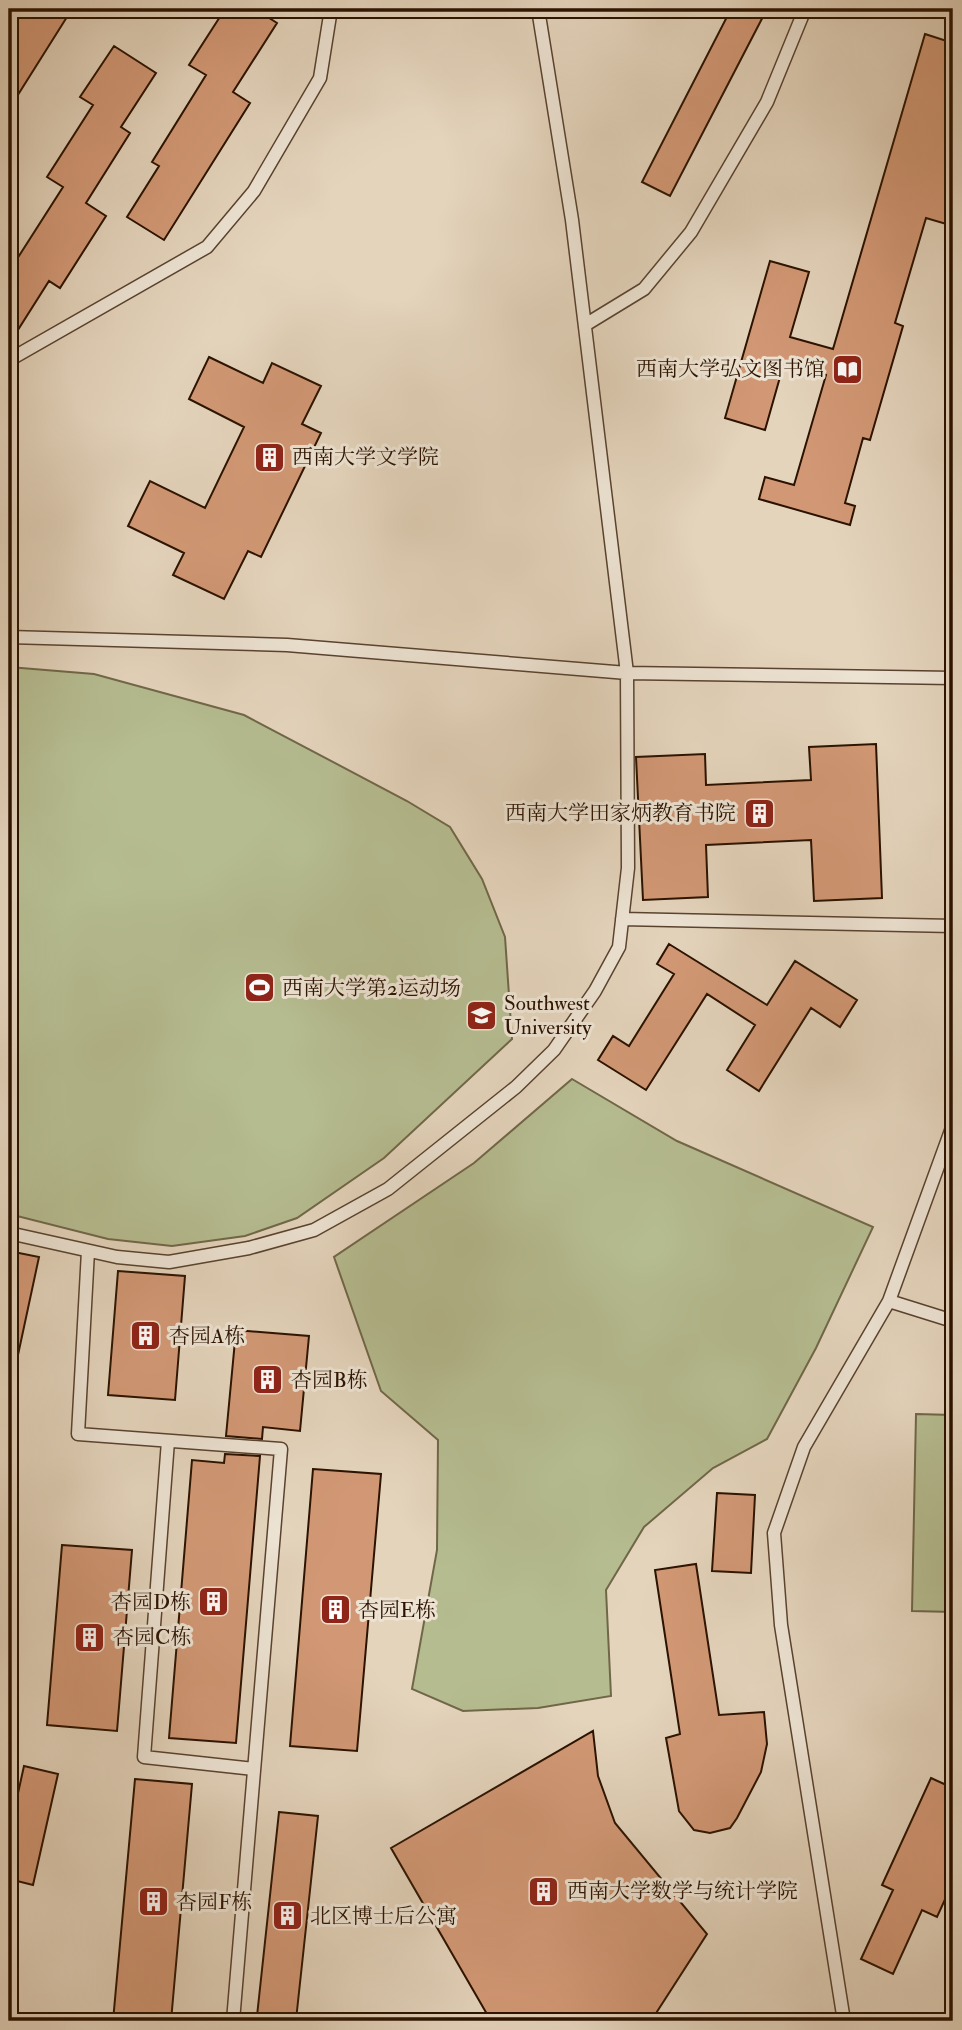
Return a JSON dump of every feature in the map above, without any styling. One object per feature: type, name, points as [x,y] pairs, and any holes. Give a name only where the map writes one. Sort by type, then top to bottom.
[{"type":"lane","points":[[9,360],[208,247],[254,191],[320,78],[331,9]]},
{"type":"lane","points":[[9,1233],[88,1251],[169,1262],[249,1248],[314,1230],[388,1189],[516,1087],[554,1050],[595,991],[620,947],[628,868],[627,673],[570,207],[538,9]]},
{"type":"lane","points":[[585,325],[644,289],[691,232],[767,102],[805,9]]},
{"type":"lane","points":[[9,637],[287,645],[627,673],[953,678]]},
{"type":"lane","points":[[622,919],[953,926]]},
{"type":"lane","points":[[844,2021],[781,1625],[774,1533],[804,1447],[889,1301],[953,1125]]},
{"type":"lane","points":[[88,1251],[78,1434],[281,1449],[233,2021]]},
{"type":"lane","points":[[889,1301],[953,1321]]},
{"type":"lane","points":[[168,1441],[144,1757],[254,1769]]},
{"type":"green space","name":"西南大学第2运动场","points":[[9,667],[94,674],[244,715],[407,801],[450,827],[482,879],[505,937],[512,1039],[384,1158],[297,1218],[245,1236],[172,1246],[108,1239],[9,1214]]},
{"type":"green space","points":[[572,1079],[677,1141],[873,1227],[816,1348],[767,1439],[713,1468],[644,1527],[606,1590],[611,1696],[538,1708],[463,1711],[412,1689],[437,1550],[438,1440],[381,1391],[334,1257],[474,1163]]},
{"type":"green space","points":[[916,1414],[953,1415],[953,1612],[912,1611]]},
{"type":"building","points":[[9,9],[72,9],[9,109]]},
{"type":"building","points":[[225,9],[255,9],[277,23],[233,92],[250,103],[164,240],[127,217],[159,166],[152,162],[206,75],[189,65]]},
{"type":"building","points":[[731,9],[767,9],[670,196],[642,182]]},
{"type":"building","name":"西南大学弘文图书馆","points":[[925,34],[953,43],[953,226],[926,218],[895,323],[903,326],[870,440],[863,438],[845,503],[855,506],[850,525],[759,499],[765,477],[794,485],[826,375],[784,363],[765,430],[725,418],[770,261],[809,272],[790,337],[833,349]]},
{"type":"building","points":[[114,46],[156,73],[121,127],[130,133],[86,203],[106,216],[60,288],[49,281],[9,344],[9,254],[17,259],[63,187],[47,177],[93,105],[80,97]]},
{"type":"building","name":"西南大学文学院","points":[[209,357],[263,383],[272,363],[321,386],[302,424],[321,433],[261,557],[248,551],[224,599],[173,575],[184,553],[128,526],[150,481],[205,508],[244,427],[189,399]]},
{"type":"building","name":"西南大学田家炳教育书院","points":[[876,744],[882,898],[814,901],[811,840],[706,845],[708,897],[643,900],[636,757],[705,754],[706,785],[811,780],[809,747]]},
{"type":"building","points":[[669,944],[767,1005],[795,961],[857,1000],[840,1027],[811,1008],[759,1091],[727,1070],[755,1025],[707,994],[646,1090],[598,1060],[613,1036],[629,1046],[674,974],[657,964]]},
{"type":"building","points":[[9,1251],[39,1257],[18,1355],[9,1354]]},
{"type":"building","name":"杏园A栋","points":[[118,1271],[185,1276],[175,1400],[108,1395]]},
{"type":"building","name":"杏园B栋","points":[[236,1330],[309,1336],[300,1431],[263,1427],[262,1439],[226,1436]]},
{"type":"building","name":"杏园D栋","points":[[225,1454],[260,1456],[236,1743],[169,1738],[192,1460],[224,1463]]},
{"type":"building","name":"杏园E栋","points":[[313,1469],[381,1474],[357,1751],[290,1746]]},
{"type":"building","points":[[717,1493],[755,1495],[751,1573],[712,1571]]},
{"type":"building","name":"杏园C栋","points":[[62,1545],[132,1550],[117,1731],[47,1725]]},
{"type":"building","points":[[696,1564],[719,1715],[764,1712],[767,1744],[761,1772],[737,1818],[730,1828],[710,1833],[694,1830],[679,1811],[666,1738],[680,1734],[655,1570]]},
{"type":"building","name":"西南大学数学与统计学院","points":[[593,1731],[598,1776],[615,1823],[707,1934],[651,2021],[491,2021],[391,1848]]},
{"type":"building","points":[[24,1766],[58,1774],[33,1885],[9,1879],[9,1834]]},
{"type":"building","points":[[931,1778],[953,1788],[953,1882],[937,1917],[922,1910],[893,1974],[861,1959],[893,1890],[882,1885]]},
{"type":"building","name":"杏园F栋","points":[[135,1779],[192,1784],[171,2021],[113,2021]]},
{"type":"building","name":"北区博士后公寓","points":[[279,1812],[318,1816],[296,2020],[257,2016]]},
{"type":"place","name":"西南大学弘文图书馆","points":[[848,369]]},
{"type":"place","name":"西南大学文学院","points":[[269,457]]},
{"type":"place","name":"西南大学田家炳教育书院","points":[[759,813]]},
{"type":"place","name":"西南大学第2运动场","points":[[259,988]]},
{"type":"place","name":"Southwest University","points":[[481,1015]]},
{"type":"place","name":"杏园A栋","points":[[146,1336]]},
{"type":"place","name":"杏园B栋","points":[[268,1380]]},
{"type":"place","name":"杏园D栋","points":[[214,1602]]},
{"type":"place","name":"杏园E栋","points":[[335,1610]]},
{"type":"place","name":"杏园C栋","points":[[90,1637]]},
{"type":"place","name":"西南大学数学与统计学院","points":[[544,1891]]},
{"type":"place","name":"杏园F栋","points":[[153,1902]]},
{"type":"place","name":"北区博士后公寓","points":[[287,1916]]}]
